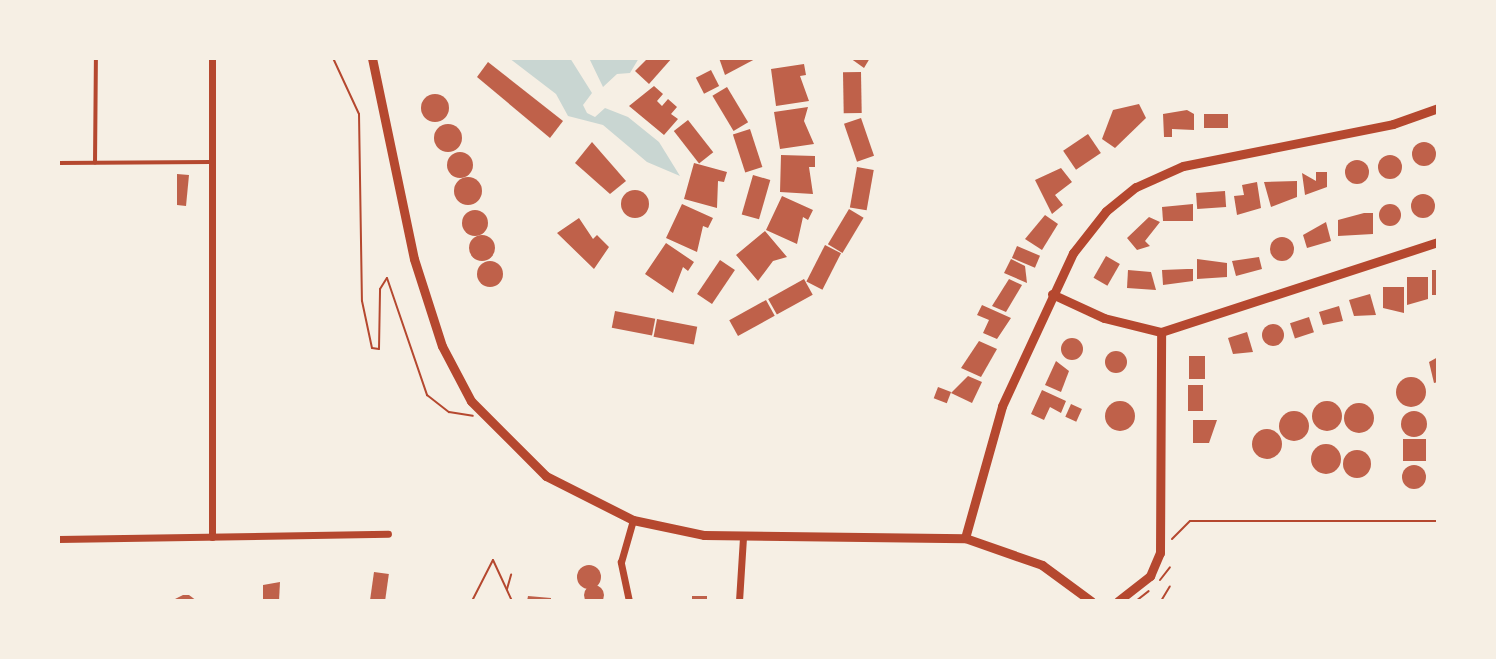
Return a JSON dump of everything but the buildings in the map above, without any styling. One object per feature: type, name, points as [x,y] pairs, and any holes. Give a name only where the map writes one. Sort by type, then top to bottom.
[{"type":"street","points":[[212,58],[212,537]]},
{"type":"street","points":[[372,58],[417,270],[457,380],[499,433],[546,476],[633,520],[743,537],[965,538],[1042,565],[1091,601]]},
{"type":"street","points":[[965,538],[992,435],[1052,294],[1089,229],[1158,176],[1438,108]]},
{"type":"street","points":[[1052,294],[1104,318],[1161,332],[1438,242]]},
{"type":"street","points":[[1118,601],[1150,576],[1160,553],[1161,332]]},
{"type":"street","points":[[629,601],[621,562],[633,520]]},
{"type":"street","points":[[58,538],[388,534]]},
{"type":"street","points":[[739,601],[743,537]]},
{"type":"lane","points":[[95,163],[96,58]]},
{"type":"lane","points":[[58,163],[211,162]]},
{"type":"path","points":[[334,58],[359,114],[362,301],[372,348],[379,349],[380,289],[387,278],[426,395],[449,412],[471,417]]},
{"type":"path","points":[[1170,541],[1190,522],[1438,521]]},
{"type":"path","points":[[472,601],[493,560],[512,601]]},
{"type":"path","points":[[506,590],[511,576]]},
{"type":"path","points":[[1161,601],[1170,586]]},
{"type":"shaded area","points":[[509,58],[570,58],[592,93],[583,105],[587,113],[595,117],[605,108],[628,117],[659,142],[680,176],[647,162],[603,125],[568,116],[556,94]]},
{"type":"shaded area","points":[[589,58],[639,58],[630,73],[617,74],[603,87]]}]
